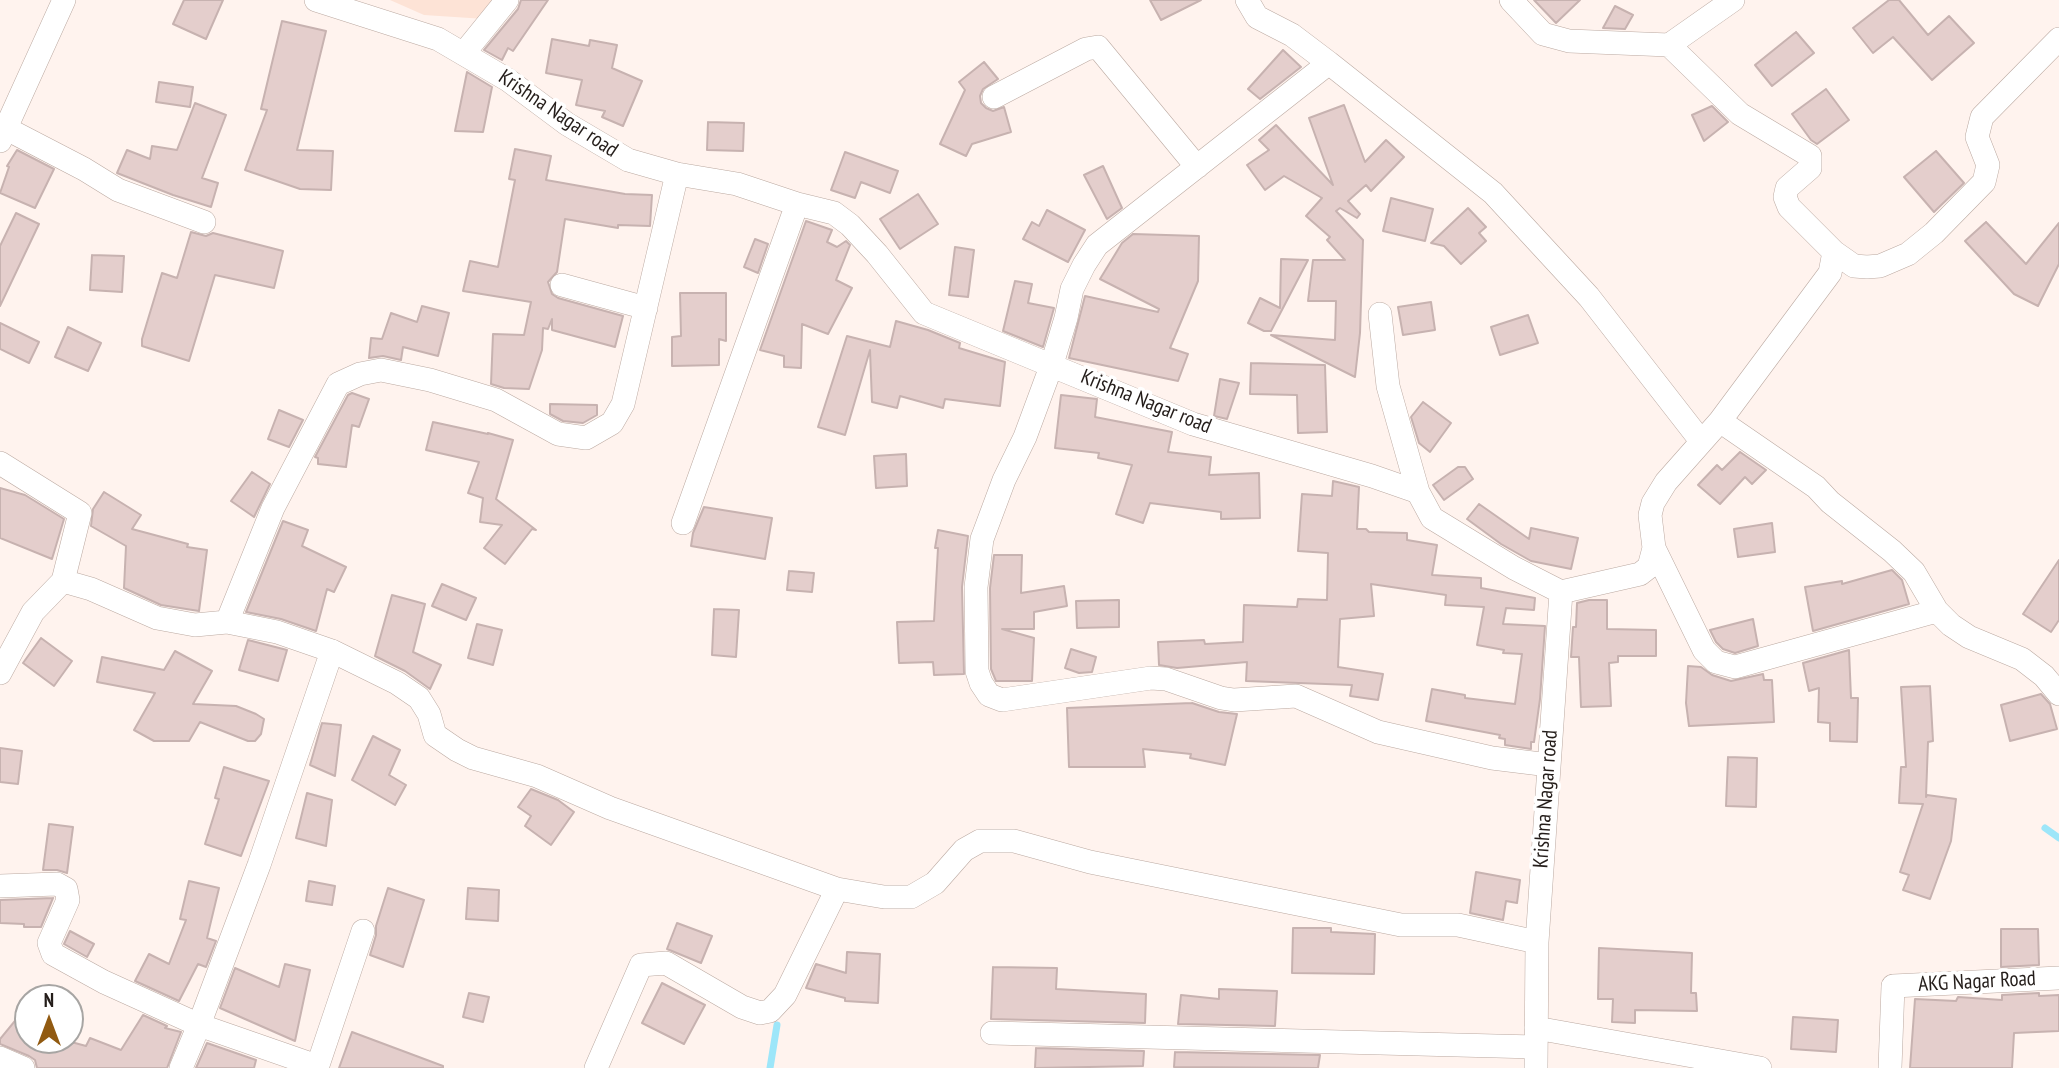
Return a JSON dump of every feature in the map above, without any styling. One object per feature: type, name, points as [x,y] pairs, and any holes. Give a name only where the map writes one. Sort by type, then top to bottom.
[{"type":"street","points":[[64,0],[3,135],[84,169],[118,190],[204,222]]},
{"type":"street","name":"Krishna Nagar road","points":[[316,0],[438,39],[508,80],[567,124],[628,160],[677,174],[737,184],[834,213],[850,225],[877,254],[925,313],[1193,424],[1418,492]]},
{"type":"street","points":[[464,53],[507,0]]},
{"type":"street","points":[[1247,0],[1257,17],[1292,35],[1493,193],[1589,297],[1701,441]]},
{"type":"street","points":[[1511,0],[1543,34],[1569,41],[1669,45],[1733,0]]},
{"type":"street","points":[[1669,45],[1740,114],[1810,156],[1810,168],[1787,188],[1786,201],[1834,252],[1854,265],[1874,267],[1908,254],[1934,233],[1984,182],[1988,165],[1977,137],[1982,117],[2059,39]]},
{"type":"street","points":[[994,97],[1086,49],[1098,47],[1197,167]]},
{"type":"street","points":[[1329,63],[1097,245],[1072,289],[1052,364],[982,540],[976,587],[977,671],[989,695],[1002,701],[1136,680],[1166,679],[1220,698],[1234,700],[1296,696],[1378,732],[1492,758],[1549,765]]},
{"type":"street","points":[[227,622],[273,508],[338,384],[360,374],[381,370],[430,380],[496,400],[558,434],[586,438],[611,424],[623,404],[677,174]]},
{"type":"street","points":[[683,523],[797,204]]},
{"type":"street","points":[[1834,252],[1829,273],[1720,421],[1665,482],[1650,514],[1654,548],[1704,650],[1716,662],[1735,667],[1937,611]]},
{"type":"street","points":[[562,285],[646,308]]},
{"type":"street","points":[[1380,313],[1388,386],[1418,492],[1432,517],[1514,568],[1561,592],[1640,574],[1649,567],[1654,548]]},
{"type":"street","points":[[1720,421],[1816,487],[1829,502],[1892,551],[1914,572],[1937,611],[1951,625],[1969,637],[2022,659],[2044,676],[2059,694]]},
{"type":"street","points":[[0,463],[80,513],[64,581],[33,612],[0,673]]},
{"type":"street","points":[[64,581],[90,589],[157,618],[195,625],[227,622],[278,632],[332,651],[397,683],[419,698],[429,714],[435,735],[473,758],[537,776],[610,808],[837,889],[884,897],[911,897],[935,883],[964,850],[980,841],[1014,841],[1090,862],[1401,925],[1458,925],[1537,942]]},
{"type":"street","name":"Krishna Nagar road","points":[[1536,1048],[1537,942],[1561,592]]},
{"type":"street","points":[[181,1068],[260,865],[332,651]]},
{"type":"street","points":[[0,886],[57,884],[66,889],[68,900],[49,943],[52,954],[104,982],[198,1025],[317,1067],[362,931]]},
{"type":"street","points":[[596,1068],[641,965],[666,963],[742,1007],[761,1013],[770,1012],[785,995],[837,889]]},
{"type":"street","name":"AKG Nagar Road","points":[[1890,1068],[1893,986],[2059,978]]},
{"type":"street","points":[[992,1033],[1536,1048],[1760,1068]]},
{"type":"street","points":[[0,1058],[23,1068]]},
{"type":"shaded area","points":[[390,0],[497,0],[485,19],[424,15]]},
{"type":"building","points":[[184,0],[223,0],[206,39],[173,24]]},
{"type":"building","points":[[521,0],[548,0],[513,51],[508,48],[502,60],[484,50],[518,9]]},
{"type":"building","points":[[1150,0],[1201,0],[1161,20]]},
{"type":"building","points":[[1534,0],[1580,0],[1556,23]]},
{"type":"building","points":[[1889,0],[1899,0],[1928,35],[1949,16],[1974,43],[1932,80],[1893,37],[1873,53],[1853,28]]},
{"type":"building","points":[[1615,6],[1633,15],[1625,29],[1603,28]]},
{"type":"building","points":[[282,21],[326,31],[297,150],[333,151],[331,190],[300,189],[245,170],[267,110],[261,109]]},
{"type":"building","points":[[1796,32],[1814,53],[1772,86],[1755,65]]},
{"type":"building","points":[[552,39],[589,46],[590,40],[617,45],[612,68],[642,81],[623,126],[602,117],[605,111],[576,105],[582,80],[546,73]]},
{"type":"building","points":[[1283,50],[1301,67],[1260,99],[1248,89]]},
{"type":"building","points":[[984,62],[998,79],[983,89],[981,103],[993,111],[1004,107],[1011,132],[972,144],[966,156],[940,144],[965,90],[959,82]]},
{"type":"building","points":[[467,72],[492,87],[483,132],[455,131]]},
{"type":"building","points":[[159,82],[193,87],[190,107],[156,102]]},
{"type":"building","points":[[1826,89],[1849,120],[1817,144],[1792,114]]},
{"type":"building","points":[[195,103],[226,115],[202,178],[218,183],[211,207],[117,173],[127,150],[150,159],[152,146],[177,150]]},
{"type":"building","points":[[1344,105],[1365,162],[1386,140],[1404,157],[1371,191],[1366,185],[1348,201],[1360,214],[1357,218],[1340,208],[1336,211],[1363,240],[1360,333],[1355,377],[1271,335],[1335,340],[1336,301],[1308,301],[1313,260],[1345,260],[1327,240],[1330,237],[1306,216],[1322,198],[1284,176],[1265,190],[1247,165],[1269,150],[1259,140],[1276,125],[1333,185],[1309,118]]},
{"type":"building","points":[[1712,106],[1728,122],[1704,141],[1692,115]]},
{"type":"building","points":[[708,122],[744,123],[743,151],[707,150]]},
{"type":"building","points":[[515,149],[551,156],[546,180],[625,194],[652,195],[650,226],[618,225],[618,228],[565,219],[557,272],[548,282],[552,294],[623,316],[615,347],[552,330],[552,319],[548,329],[543,328],[542,350],[529,389],[504,388],[491,384],[493,334],[524,335],[531,302],[463,291],[470,261],[498,267],[515,180],[509,179]]},
{"type":"building","points":[[17,150],[54,169],[35,208],[0,193],[9,167],[7,166]]},
{"type":"building","points":[[1936,151],[1964,183],[1934,212],[1904,177]]},
{"type":"building","points":[[845,152],[898,171],[890,193],[861,182],[855,198],[831,190]]},
{"type":"building","points":[[1103,166],[1122,208],[1107,219],[1084,175]]},
{"type":"building","points":[[918,194],[938,224],[900,249],[880,219]]},
{"type":"building","points":[[1391,198],[1433,209],[1425,241],[1383,231]]},
{"type":"building","points":[[1468,208],[1486,227],[1479,233],[1486,241],[1461,264],[1444,246],[1431,243]]},
{"type":"building","points":[[1047,210],[1085,230],[1068,262],[1023,239],[1032,222],[1039,226]]},
{"type":"building","points":[[16,213],[39,224],[0,306],[0,246]]},
{"type":"building","points":[[806,221],[832,230],[827,242],[837,247],[846,241],[850,245],[836,280],[852,288],[828,334],[802,324],[801,368],[784,367],[784,356],[760,350]]},
{"type":"building","points":[[1986,222],[2026,264],[2059,223],[2059,264],[2038,306],[2014,294],[1965,241]]},
{"type":"building","points":[[191,232],[206,236],[213,233],[283,251],[274,288],[215,275],[189,361],[142,346],[142,339],[162,273],[177,278]]},
{"type":"building","points":[[1133,234],[1199,236],[1198,281],[1170,348],[1188,354],[1178,381],[1069,358],[1085,296],[1158,312],[1159,309],[1100,279],[1122,243]]},
{"type":"building","points":[[755,239],[768,244],[758,273],[744,267]]},
{"type":"building","points":[[955,247],[974,250],[968,297],[949,295]]},
{"type":"building","points":[[92,255],[124,256],[122,292],[90,290]]},
{"type":"building","points":[[1281,259],[1308,260],[1271,331],[1264,331],[1248,323],[1260,298],[1280,308]]},
{"type":"building","points":[[1015,281],[1032,284],[1028,303],[1054,308],[1043,347],[1003,331]]},
{"type":"building","points":[[680,293],[726,293],[726,341],[719,339],[719,365],[672,366],[672,337],[681,336]]},
{"type":"building","points":[[1431,302],[1435,330],[1403,335],[1398,307]]},
{"type":"building","points":[[422,306],[449,313],[438,356],[403,347],[401,360],[383,356],[369,358],[371,338],[382,339],[391,313],[417,322]]},
{"type":"building","points":[[1528,315],[1538,343],[1500,355],[1491,327]]},
{"type":"building","points":[[896,321],[960,343],[959,348],[1005,362],[1000,406],[945,399],[943,408],[900,396],[897,408],[872,402],[870,350],[845,435],[818,427],[847,336],[890,347]]},
{"type":"building","points":[[0,323],[39,342],[29,363],[0,349]]},
{"type":"building","points":[[68,327],[101,343],[88,371],[55,357]]},
{"type":"building","points":[[1251,363],[1325,365],[1327,432],[1298,433],[1297,395],[1250,394]]},
{"type":"building","points":[[1220,379],[1239,383],[1227,419],[1214,416]]},
{"type":"building","points":[[352,393],[369,399],[359,427],[352,425],[346,467],[318,464],[318,458],[315,457],[348,395]]},
{"type":"building","points":[[1061,395],[1097,399],[1095,417],[1172,432],[1168,452],[1211,457],[1209,475],[1259,473],[1260,518],[1221,519],[1221,512],[1150,503],[1143,523],[1116,514],[1132,465],[1098,458],[1099,453],[1055,448]]},
{"type":"building","points":[[1423,402],[1451,423],[1430,452],[1419,443],[1411,417]]},
{"type":"building","points":[[550,404],[597,405],[597,415],[583,423],[563,421],[550,414]]},
{"type":"building","points":[[279,410],[303,420],[289,447],[268,439]]},
{"type":"building","points":[[433,422],[513,440],[496,499],[536,530],[532,529],[505,564],[484,548],[502,525],[480,522],[483,498],[468,493],[479,462],[426,450]]},
{"type":"building","points":[[1740,452],[1766,470],[1752,484],[1745,477],[1720,504],[1698,485],[1717,465],[1722,470]]},
{"type":"building","points":[[906,454],[907,486],[876,488],[874,456]]},
{"type":"building","points":[[1458,467],[1465,467],[1473,479],[1444,500],[1433,485]]},
{"type":"building","points":[[252,472],[270,484],[254,517],[231,501]]},
{"type":"building","points":[[1333,481],[1359,487],[1357,529],[1407,533],[1407,540],[1437,545],[1432,575],[1481,578],[1481,588],[1535,598],[1534,610],[1506,608],[1503,624],[1545,626],[1540,699],[1531,749],[1505,745],[1505,739],[1499,738],[1500,735],[1426,721],[1432,689],[1465,695],[1465,698],[1515,704],[1522,654],[1503,653],[1504,650],[1477,645],[1484,607],[1445,605],[1446,595],[1371,584],[1374,616],[1340,619],[1338,667],[1383,674],[1378,700],[1350,696],[1352,685],[1246,681],[1247,662],[1177,668],[1159,665],[1158,642],[1243,642],[1244,605],[1297,607],[1298,599],[1327,600],[1328,553],[1298,551],[1302,494],[1332,496]]},
{"type":"building","points":[[0,488],[25,495],[64,519],[52,559],[0,538]]},
{"type":"building","points":[[104,492],[141,515],[132,529],[188,544],[187,547],[207,550],[199,611],[161,605],[124,588],[126,546],[91,526],[93,509]]},
{"type":"building","points":[[1479,504],[1529,539],[1531,528],[1578,538],[1571,569],[1531,561],[1501,544],[1467,519]]},
{"type":"building","points":[[704,507],[772,518],[765,559],[691,546],[693,533]]},
{"type":"building","points":[[283,521],[308,530],[302,546],[346,567],[334,592],[327,589],[316,631],[281,619],[246,612]]},
{"type":"building","points":[[1772,523],[1775,552],[1738,557],[1734,529]]},
{"type":"building","points":[[938,530],[968,536],[962,587],[964,674],[934,675],[933,662],[899,663],[897,622],[934,621],[938,548],[935,548]]},
{"type":"building","points":[[994,555],[1022,555],[1021,593],[1064,586],[1067,606],[1034,612],[1034,629],[1002,629],[1034,638],[1032,681],[996,681],[991,669],[990,588]]},
{"type":"building","points":[[2059,560],[2059,620],[2051,632],[2023,614]]},
{"type":"building","points":[[1892,570],[1902,580],[1909,604],[1813,631],[1805,587],[1842,581],[1842,584]]},
{"type":"building","points":[[789,571],[814,573],[812,592],[787,590]]},
{"type":"building","points":[[442,584],[476,598],[466,620],[432,606]]},
{"type":"building","points":[[392,595],[425,604],[413,652],[441,665],[430,689],[405,671],[375,656]]},
{"type":"building","points":[[1119,600],[1119,627],[1077,628],[1076,601]]},
{"type":"building","points":[[1607,600],[1607,629],[1656,630],[1656,656],[1618,656],[1618,662],[1609,663],[1611,706],[1581,707],[1579,657],[1571,657],[1573,627],[1576,627],[1577,603]]},
{"type":"building","points":[[714,609],[739,610],[736,657],[712,655]]},
{"type":"building","points":[[1753,619],[1758,646],[1735,653],[1723,649],[1710,630]]},
{"type":"building","points":[[477,624],[502,630],[493,665],[468,658]]},
{"type":"building","points":[[41,638],[72,661],[54,686],[23,663]]},
{"type":"building","points":[[248,640],[287,650],[278,681],[239,670]]},
{"type":"building","points":[[1071,649],[1096,657],[1092,672],[1079,673],[1065,668]]},
{"type":"building","points":[[1849,650],[1851,698],[1858,698],[1857,742],[1830,741],[1830,723],[1818,722],[1819,688],[1809,691],[1803,663]]},
{"type":"building","points":[[175,651],[212,671],[193,704],[236,706],[256,714],[264,719],[261,734],[255,741],[248,741],[200,722],[189,741],[154,741],[134,730],[155,693],[97,682],[102,657],[164,670]]},
{"type":"building","points":[[1688,666],[1701,667],[1712,675],[1731,681],[1763,674],[1764,680],[1772,680],[1774,722],[1689,726],[1686,703]]},
{"type":"building","points":[[1930,686],[1933,741],[1928,742],[1926,797],[1956,799],[1951,841],[1930,899],[1903,890],[1909,875],[1900,872],[1923,804],[1899,803],[1901,767],[1906,767],[1901,687]]},
{"type":"building","points":[[2041,694],[2050,704],[2057,729],[2010,741],[2001,705]]},
{"type":"building","points":[[1192,703],[1219,712],[1237,714],[1225,765],[1190,758],[1191,754],[1143,749],[1145,767],[1069,767],[1067,708]]},
{"type":"building","points":[[322,723],[341,725],[335,776],[310,765]]},
{"type":"building","points":[[373,736],[400,750],[389,775],[406,785],[395,805],[352,780]]},
{"type":"building","points":[[0,748],[22,751],[18,784],[0,782]]},
{"type":"building","points":[[1728,757],[1757,758],[1756,807],[1726,806]]},
{"type":"building","points":[[224,767],[269,781],[241,856],[205,844],[219,799],[215,798]]},
{"type":"building","points":[[531,789],[558,800],[574,812],[551,845],[525,826],[531,816],[518,807]]},
{"type":"building","points":[[307,793],[332,800],[326,846],[296,838]]},
{"type":"building","points":[[49,824],[73,827],[67,873],[43,870]]},
{"type":"building","points":[[1476,872],[1520,880],[1517,903],[1506,901],[1503,920],[1470,913]]},
{"type":"building","points":[[189,881],[219,888],[207,938],[216,941],[206,967],[198,964],[179,1001],[135,981],[149,954],[169,964],[186,920],[180,919]]},
{"type":"building","points":[[309,881],[335,886],[332,905],[306,901]]},
{"type":"building","points":[[388,888],[424,900],[403,967],[370,955]]},
{"type":"building","points":[[468,888],[499,890],[498,921],[466,919]]},
{"type":"building","points":[[53,898],[41,927],[0,923],[0,900]]},
{"type":"building","points":[[677,923],[712,936],[701,963],[667,949]]},
{"type":"building","points":[[1293,928],[1331,928],[1331,932],[1375,934],[1374,974],[1292,973]]},
{"type":"building","points":[[2001,929],[2038,929],[2039,965],[2001,967]]},
{"type":"building","points":[[70,931],[94,944],[87,957],[64,944]]},
{"type":"building","points":[[1599,948],[1692,953],[1691,993],[1696,993],[1697,1011],[1635,1010],[1635,1023],[1612,1022],[1613,999],[1598,999]]},
{"type":"building","points":[[847,952],[880,954],[878,1003],[845,1001],[845,998],[806,988],[816,964],[846,973]]},
{"type":"building","points":[[285,964],[310,970],[295,1041],[220,1008],[235,968],[279,987]]},
{"type":"building","points":[[993,967],[1057,968],[1056,989],[1146,994],[1145,1023],[991,1019]]},
{"type":"building","points":[[662,983],[705,1005],[684,1044],[642,1023]]},
{"type":"building","points":[[1219,989],[1277,991],[1275,1026],[1178,1024],[1181,995],[1219,999]]},
{"type":"building","points":[[469,993],[489,997],[483,1022],[463,1017]]},
{"type":"building","points":[[2039,993],[2039,996],[2059,995],[2059,1031],[2014,1033],[2012,1068],[1910,1068],[1915,999],[1956,1001],[1958,997],[2002,1000],[2002,995]]},
{"type":"building","points":[[143,1015],[167,1026],[165,1028],[181,1032],[167,1068],[37,1068],[35,1060],[24,1054],[84,1054],[84,1045],[90,1038],[121,1050]]},
{"type":"building","points":[[1793,1017],[1838,1020],[1836,1052],[1791,1049]]},
{"type":"building","points":[[14,1022],[14,1050],[0,1044],[0,1039]]},
{"type":"building","points":[[352,1032],[443,1066],[443,1068],[339,1068]]},
{"type":"building","points":[[207,1043],[256,1060],[254,1068],[196,1068]]},
{"type":"building","points":[[1036,1048],[1144,1051],[1143,1066],[1035,1068]]},
{"type":"building","points":[[1175,1052],[1320,1055],[1318,1068],[1174,1067]]},
{"type":"waterway","points":[[2045,828],[2059,838]]},
{"type":"waterway","points":[[770,1068],[777,1025]]}]
